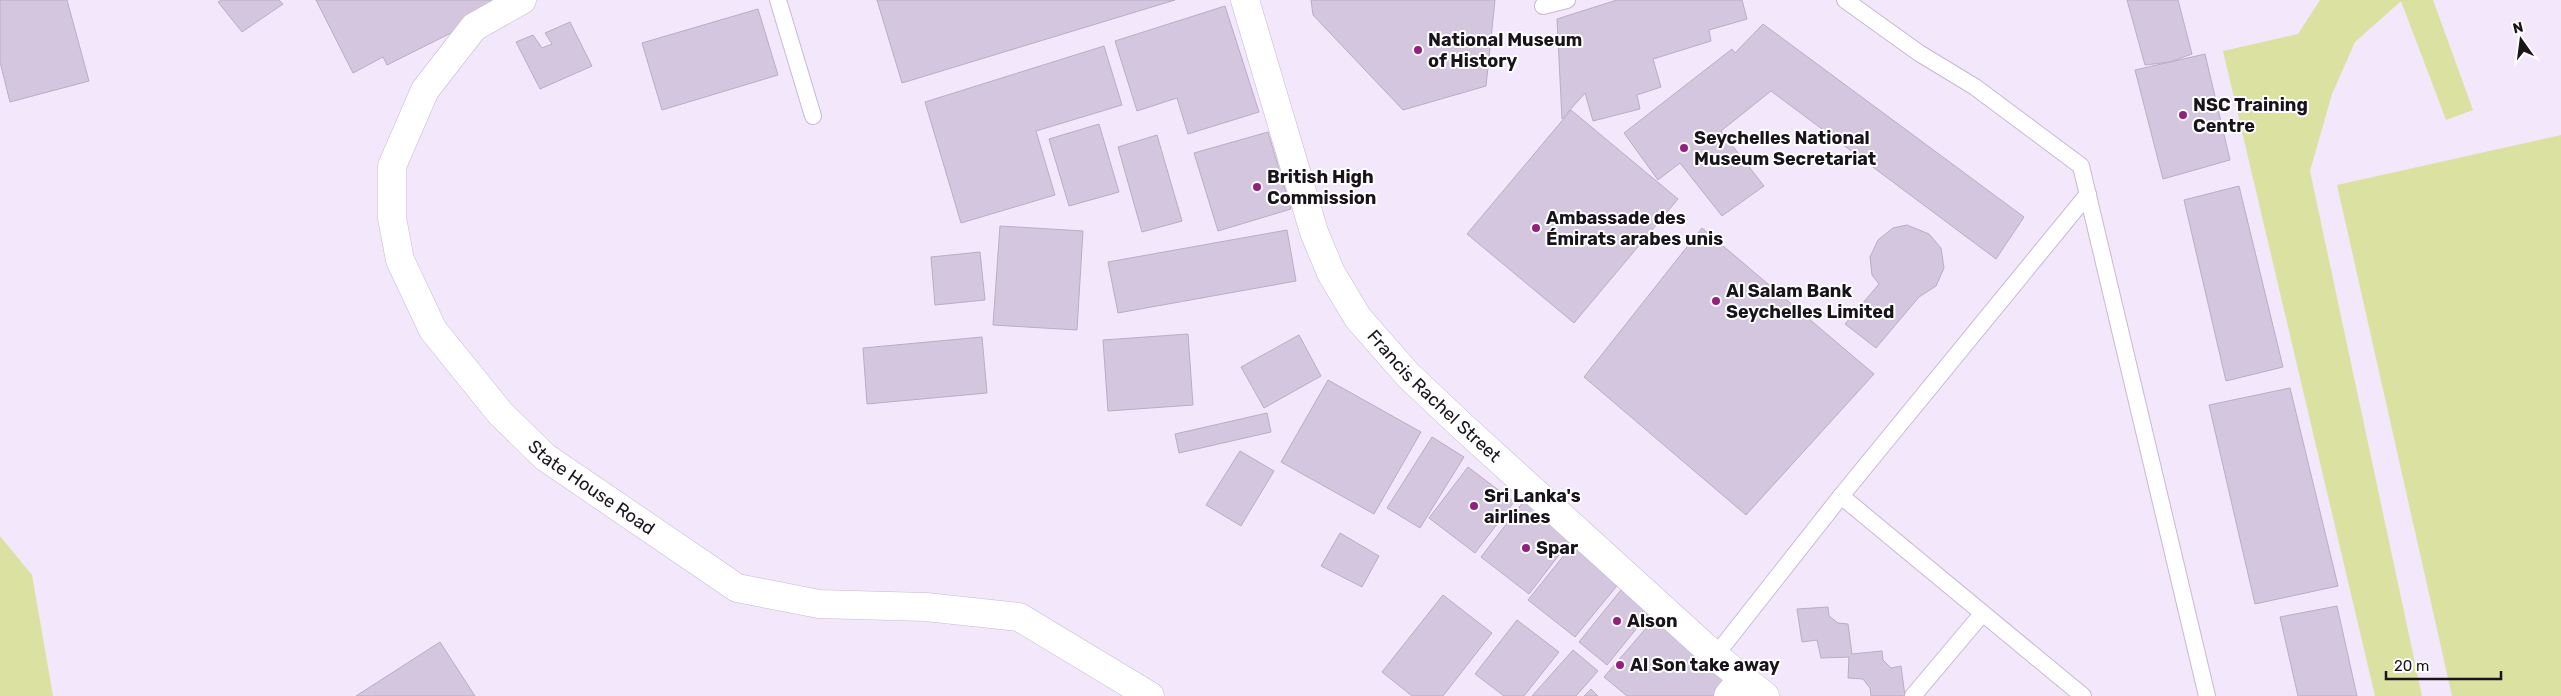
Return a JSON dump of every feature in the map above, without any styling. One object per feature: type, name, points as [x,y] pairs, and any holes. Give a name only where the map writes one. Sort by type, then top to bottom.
[{"type":"street","name":"State House Road","points":[[522,0],[474,27],[463,41],[425,90],[392,166],[392,218],[400,260],[432,330],[500,413],[545,457],[737,588],[819,604],[926,606],[1019,617],[1150,696]]},
{"type":"street","name":"Francis Rachel Street","points":[[1245,0],[1314,232],[1331,273],[1358,318],[1408,375],[1715,656],[1735,687],[1765,696]]},
{"type":"lane","points":[[778,0],[813,116]]},
{"type":"lane","points":[[1543,6],[1566,0]]},
{"type":"lane","points":[[1845,0],[1919,52],[1975,87],[2081,166],[2207,696]]},
{"type":"lane","points":[[1715,656],[1841,496],[2088,194]]},
{"type":"lane","points":[[1841,496],[2083,696]]},
{"type":"lane","points":[[1913,696],[1982,614]]},
{"type":"green space","points":[[2320,0],[2433,0],[2473,110],[2446,120],[2401,1],[2355,42],[2332,94],[2310,171],[2422,696],[2375,696],[2223,51],[2298,34]]},
{"type":"green space","points":[[2561,135],[2561,696],[2452,696],[2337,185]]},
{"type":"green space","points":[[0,536],[32,575],[53,696],[0,696]]},
{"type":"building","points":[[0,0],[67,0],[89,81],[10,102],[0,62]]},
{"type":"building","points":[[222,0],[279,0],[283,4],[242,32],[218,2]]},
{"type":"building","points":[[316,0],[503,0],[465,26],[387,65],[383,57],[353,73]]},
{"type":"building","points":[[877,0],[1175,0],[902,83]]},
{"type":"building","name":"National Museum of History","points":[[1311,0],[1495,0],[1486,86],[1403,110],[1313,15]]},
{"type":"building","points":[[1617,0],[1742,0],[1747,19],[1709,30],[1711,41],[1653,59],[1661,87],[1637,95],[1640,109],[1593,121],[1585,93],[1562,119],[1557,19]]},
{"type":"building","points":[[2127,0],[2178,0],[2192,54],[2170,62],[2145,65]]},
{"type":"building","points":[[1225,6],[1259,112],[1188,134],[1177,98],[1137,111],[1115,41]]},
{"type":"building","points":[[758,9],[778,75],[662,110],[642,43]]},
{"type":"building","points":[[570,22],[592,66],[540,89],[516,42],[533,35],[542,48],[552,44],[545,33]]},
{"type":"building","name":"Seychelles National Museum Secretariat","points":[[1763,24],[2024,217],[1996,259],[1771,91],[1721,131],[1764,186],[1722,216],[1680,163],[1658,180],[1624,133],[1732,49],[1735,53]]},
{"type":"building","points":[[1104,46],[1122,105],[1036,131],[1055,195],[961,223],[925,102]]},
{"type":"building","name":"NSC Training Centre","points":[[2205,54],[2230,160],[2163,179],[2135,70]]},
{"type":"building","points":[[1571,110],[1678,199],[1574,323],[1467,234]]},
{"type":"building","points":[[1099,124],[1119,192],[1069,206],[1049,139]]},
{"type":"building","points":[[1268,132],[1291,209],[1218,231],[1194,153]]},
{"type":"building","points":[[1157,135],[1182,221],[1142,232],[1118,147]]},
{"type":"building","points":[[2239,186],[2283,367],[2226,381],[2184,200]]},
{"type":"building","points":[[1907,225],[1929,234],[1941,248],[1944,268],[1936,286],[1919,297],[1876,348],[1845,324],[1879,284],[1872,275],[1870,257],[1878,240],[1893,228]]},
{"type":"building","points":[[1000,226],[1083,231],[1077,330],[993,325]]},
{"type":"building","name":"Al Salam Bank Seychelles Limited","points":[[1702,228],[1874,374],[1746,515],[1584,377]]},
{"type":"building","points":[[1287,230],[1296,281],[1118,313],[1108,262]]},
{"type":"building","points":[[980,252],[985,300],[935,305],[931,257]]},
{"type":"building","points":[[1188,334],[1193,405],[1108,411],[1103,340]]},
{"type":"building","points":[[1299,335],[1321,376],[1264,408],[1241,367]]},
{"type":"building","points":[[982,337],[987,393],[867,404],[863,348]]},
{"type":"building","points":[[1328,380],[1421,432],[1374,514],[1281,462]]},
{"type":"building","points":[[2290,388],[2338,586],[2255,604],[2209,405]]},
{"type":"building","points":[[1267,413],[1271,432],[1179,453],[1175,434]]},
{"type":"building","points":[[1432,437],[1464,457],[1420,528],[1387,508]]},
{"type":"building","points":[[1240,451],[1274,471],[1241,526],[1206,505]]},
{"type":"building","points":[[1468,467],[1514,502],[1475,553],[1429,518]]},
{"type":"building","name":"Spar","points":[[1524,501],[1572,538],[1529,594],[1481,557]]},
{"type":"building","points":[[1340,533],[1379,556],[1362,587],[1321,566]]},
{"type":"building","points":[[1573,544],[1620,582],[1575,637],[1528,600]]},
{"type":"building","points":[[1621,590],[1650,612],[1607,665],[1579,642]]},
{"type":"building","points":[[1443,595],[1492,633],[1443,696],[1412,696],[1382,672]]},
{"type":"building","points":[[2337,606],[2357,696],[2298,696],[2280,617]]},
{"type":"building","points":[[1828,607],[1829,616],[1838,623],[1848,624],[1852,654],[1882,651],[1883,660],[1891,668],[1901,666],[1905,696],[1871,696],[1870,688],[1863,679],[1848,678],[1849,657],[1821,658],[1817,640],[1802,642],[1797,609]]},
{"type":"building","points":[[1660,612],[1738,678],[1723,696],[1627,696],[1604,677]]},
{"type":"building","points":[[1517,620],[1559,652],[1524,696],[1504,696],[1475,674]]},
{"type":"building","points":[[440,642],[475,696],[356,696]]},
{"type":"building","points":[[1573,650],[1598,671],[1576,696],[1532,696]]},
{"type":"building","points":[[1591,689],[1598,696],[1584,696]]},
{"type":"place","name":"National Museum of History","points":[[1418,50]]},
{"type":"place","name":"NSC Training Centre","points":[[2183,115]]},
{"type":"place","name":"Seychelles National Museum Secretariat","points":[[1684,148]]},
{"type":"place","name":"British High Commission","points":[[1257,187]]},
{"type":"place","name":"Ambassade des Émirats arabes unis","points":[[1536,228]]},
{"type":"place","name":"Al Salam Bank Seychelles Limited","points":[[1716,301]]},
{"type":"place","name":"Sri Lanka's airlines","points":[[1474,506]]},
{"type":"place","name":"Spar","points":[[1526,548]]},
{"type":"place","name":"Alson","points":[[1617,621]]},
{"type":"place","name":"Al Son take away","points":[[1620,665]]}]
